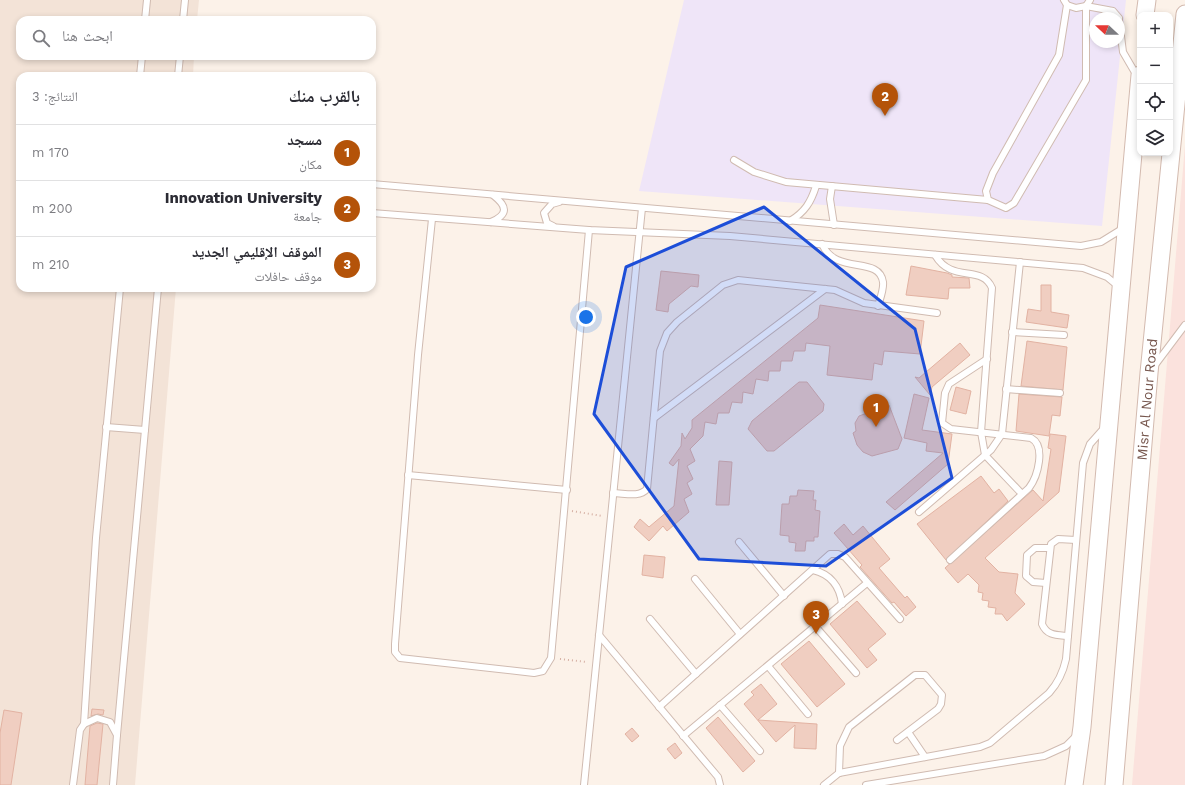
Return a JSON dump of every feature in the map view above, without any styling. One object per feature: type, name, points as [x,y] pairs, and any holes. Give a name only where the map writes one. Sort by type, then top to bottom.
[{"type":"street","points":[[1145,12],[1147,0]]},
{"type":"street","name":"Misr Al Nour Road","points":[[1114,785],[1149,372],[1185,14]]},
{"type":"street","points":[[1074,785],[1082,727],[1120,289],[1140,84]]},
{"type":"lane","points":[[145,16],[147,0]]},
{"type":"lane","points":[[183,16],[185,0]]},
{"type":"lane","points":[[734,160],[754,172],[786,182],[816,186],[832,186],[988,200],[1006,208],[1014,203],[1086,80],[1086,6],[1090,0]]},
{"type":"lane","points":[[988,200],[986,191],[993,173],[1059,54],[1066,2],[1076,8],[1086,6],[1114,12]]},
{"type":"lane","points":[[1123,48],[1123,52],[1137,75]]},
{"type":"lane","points":[[140,72],[142,60]]},
{"type":"lane","points":[[178,72],[180,60]]},
{"type":"lane","points":[[376,184],[1081,246],[1106,240],[1126,225]]},
{"type":"lane","points":[[790,221],[807,208],[816,186]]},
{"type":"lane","points":[[832,186],[830,199],[834,224]]},
{"type":"lane","points":[[490,223],[503,215],[504,210],[504,207],[500,201],[493,195]]},
{"type":"lane","points":[[556,228],[547,223],[544,213],[552,204],[563,201]]},
{"type":"lane","points":[[584,785],[642,208]]},
{"type":"lane","points":[[376,213],[556,228],[730,236],[1020,262],[1091,270],[1107,277],[1120,289]]},
{"type":"lane","points":[[432,219],[408,475],[395,644],[396,652],[400,658],[534,673],[543,671],[551,658],[589,230]]},
{"type":"lane","points":[[822,244],[828,255],[837,262],[871,267],[879,273],[883,286],[878,306]]},
{"type":"lane","points":[[935,255],[948,269],[954,272],[983,277],[990,284],[992,293],[981,432],[985,455],[1022,494]]},
{"type":"lane","points":[[919,512],[985,455],[997,443],[1002,434],[1020,262]]},
{"type":"lane","points":[[613,493],[637,494],[644,492],[647,489],[660,351],[664,338],[677,322],[723,285],[732,281],[743,281],[838,290],[864,303],[937,313]]},
{"type":"lane","points":[[654,418],[825,289]]},
{"type":"lane","points":[[73,785],[78,736],[84,724],[96,538],[120,292]]},
{"type":"lane","points":[[112,785],[158,292]]},
{"type":"lane","points":[[1149,372],[1185,325]]},
{"type":"lane","points":[[1012,332],[1064,335]]},
{"type":"lane","points":[[950,560],[1022,494],[1034,480],[1040,450],[1039,446],[1031,438],[951,429],[942,423],[945,393],[952,381],[987,359]]},
{"type":"lane","points":[[1006,389],[1060,393]]},
{"type":"lane","points":[[824,785],[839,773],[986,745],[1049,693],[1060,679],[1064,670],[1086,453],[1095,436],[1109,424]]},
{"type":"lane","points":[[106,427],[145,430]]},
{"type":"lane","points":[[408,475],[567,490]]},
{"type":"lane","points":[[1068,636],[1050,634],[1043,627],[1046,583],[1049,548],[1051,544],[1058,539],[1076,540]]},
{"type":"lane","points":[[739,542],[784,596]]},
{"type":"lane","points":[[1046,583],[1033,582],[1028,578],[1025,573],[1026,561],[1030,550],[1035,548],[1049,548]]},
{"type":"lane","points":[[659,707],[830,554],[838,554],[844,557],[900,619]]},
{"type":"lane","points":[[813,570],[820,571],[831,579],[839,590],[842,604]]},
{"type":"lane","points":[[694,579],[740,634]]},
{"type":"lane","points":[[683,736],[867,583]]},
{"type":"lane","points":[[650,618],[696,674]]},
{"type":"lane","points":[[815,626],[856,673]]},
{"type":"lane","points":[[599,635],[718,777],[720,785]]},
{"type":"lane","points":[[768,666],[808,714]]},
{"type":"lane","points":[[839,773],[838,764],[840,746],[849,727],[915,676],[923,674],[928,677],[942,695],[941,704],[938,709],[897,740]]},
{"type":"lane","points":[[720,705],[760,751]]},
{"type":"lane","points":[[84,724],[97,718],[104,719],[110,722],[116,735]]},
{"type":"lane","points":[[866,785],[1044,756],[1066,746],[1082,727]]},
{"type":"lane","points":[[908,732],[925,757]]},
{"type":"path","points":[[565,510],[611,517]]},
{"type":"path","points":[[551,658],[596,664]]},
{"type":"highlighted area","points":[[764,207],[915,329],[952,478],[826,566],[699,559],[594,414],[626,267]]},
{"type":"shaded area","points":[[0,0],[199,0],[197,16],[16,16],[16,60],[194,60],[193,72],[16,72],[16,292],[176,292],[135,785],[0,785]]},
{"type":"shaded area","points":[[684,0],[1126,0],[1125,12],[1089,12],[1089,48],[1121,48],[1102,226],[639,191]]},
{"type":"shaded area","points":[[1185,145],[1185,785],[1132,785]]},
{"type":"building","points":[[911,266],[947,273],[952,275],[952,277],[969,278],[970,288],[949,288],[948,299],[906,295]]},
{"type":"building","points":[[661,271],[699,275],[698,287],[691,286],[669,304],[668,312],[656,310]]},
{"type":"building","points":[[1041,285],[1051,285],[1051,312],[1069,315],[1067,328],[1026,322],[1028,309],[1041,311]]},
{"type":"building","points":[[820,305],[924,321],[920,354],[884,351],[882,365],[874,363],[872,380],[827,375],[830,346],[806,343],[805,351],[794,351],[792,361],[781,361],[780,371],[769,371],[768,381],[756,379],[753,394],[743,392],[742,403],[732,402],[729,413],[718,413],[716,424],[705,422],[703,436],[690,449],[695,461],[687,466],[693,479],[687,483],[692,494],[684,499],[689,512],[667,531],[663,526],[649,541],[634,527],[640,519],[649,527],[674,506],[679,459],[673,466],[669,463],[681,446],[682,433],[685,439],[692,428],[692,420],[818,318]]},
{"type":"building","points":[[1027,341],[1067,347],[1063,390],[1021,386]]},
{"type":"building","points":[[960,343],[970,355],[932,387],[930,395],[915,377],[919,378]]},
{"type":"building","points":[[799,382],[807,382],[824,404],[823,411],[774,451],[767,451],[748,429],[752,421]]},
{"type":"building","points":[[956,387],[971,391],[966,414],[950,410]]},
{"type":"building","points":[[914,394],[929,398],[922,430],[952,434],[948,464],[895,510],[886,502],[943,453],[926,451],[927,443],[904,438]]},
{"type":"building","points":[[1019,394],[1062,397],[1060,416],[1052,415],[1049,436],[1016,431]]},
{"type":"building","points":[[889,405],[902,439],[898,449],[872,456],[863,452],[857,445],[853,433],[856,431],[855,423],[859,416]]},
{"type":"building","points":[[1050,434],[1066,436],[1059,492],[985,558],[999,572],[1018,574],[1015,593],[1025,604],[1007,621],[1002,614],[995,614],[996,608],[988,607],[989,601],[982,600],[983,593],[978,592],[979,585],[968,574],[958,583],[945,568],[1033,490],[1043,501],[1051,449],[1048,448]]},
{"type":"building","points":[[719,461],[732,462],[729,505],[716,505]]},
{"type":"building","points":[[981,476],[994,493],[999,489],[1008,501],[946,560],[917,524]]},
{"type":"building","points":[[798,490],[814,491],[813,500],[816,500],[815,510],[820,511],[818,537],[814,537],[814,541],[806,541],[805,551],[795,551],[796,543],[789,542],[789,536],[780,535],[782,504],[789,504],[790,496],[797,496]]},
{"type":"building","points":[[844,524],[853,535],[863,526],[890,559],[879,568],[905,598],[907,596],[916,607],[906,616],[894,602],[892,603],[860,567],[862,565],[834,533]]},
{"type":"building","points":[[644,555],[665,557],[663,578],[642,575]]},
{"type":"building","points":[[857,601],[886,634],[868,649],[877,660],[867,668],[830,624]]},
{"type":"building","points":[[809,641],[845,684],[817,707],[781,664]]},
{"type":"building","points":[[761,684],[777,704],[758,720],[817,724],[816,749],[794,748],[795,725],[776,742],[744,704],[754,695],[751,692]]},
{"type":"building","points":[[92,709],[104,710],[103,715],[98,714],[91,716]]},
{"type":"building","points":[[4,710],[22,713],[11,785],[0,785],[0,733]]},
{"type":"building","points":[[718,717],[755,761],[743,772],[706,728]]},
{"type":"building","points":[[97,723],[103,724],[97,785],[85,785],[90,726]]},
{"type":"building","points":[[632,728],[639,736],[632,742],[625,734]]},
{"type":"building","points":[[675,743],[682,753],[675,759],[667,749]]},
{"type":"place","name":"Innovation University","points":[[885,116]]},
{"type":"place","name":"مسجد","points":[[876,427]]},
{"type":"place","name":"الموقف الإقليمي الجديد","points":[[816,634]]}]
